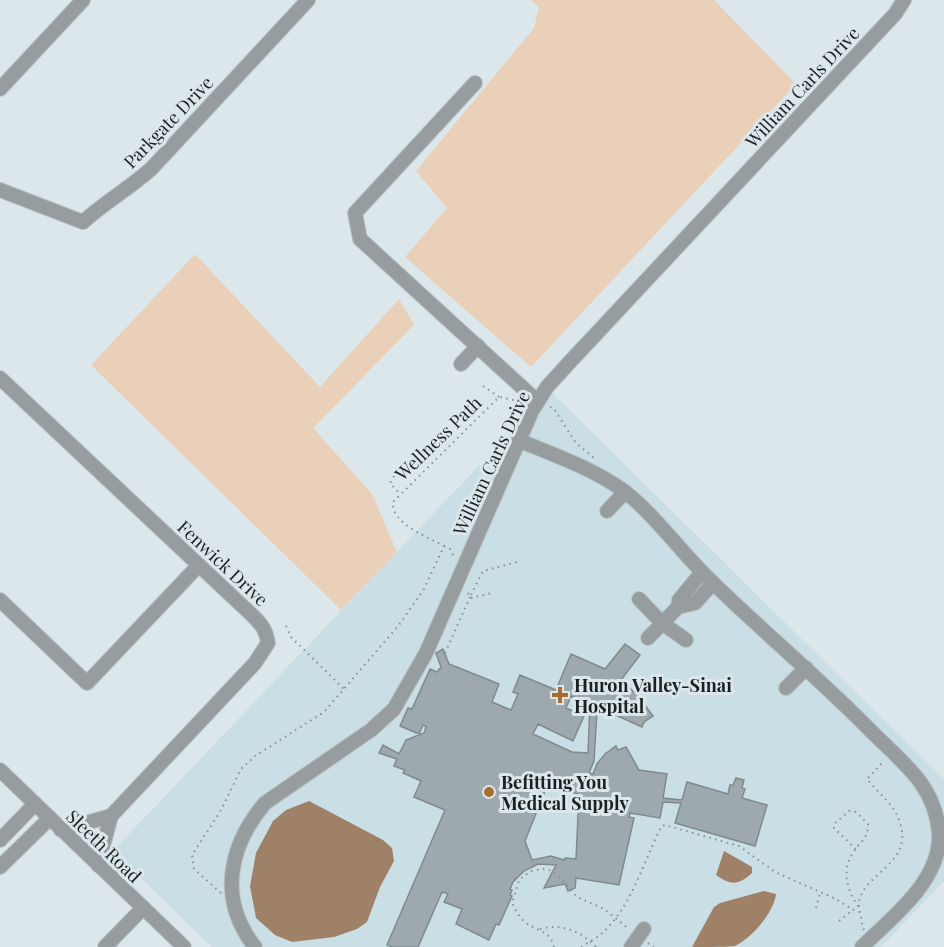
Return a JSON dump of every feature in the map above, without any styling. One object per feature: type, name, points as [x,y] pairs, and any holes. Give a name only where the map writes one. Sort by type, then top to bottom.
[{"type":"street","points":[[0,89],[83,0]]},
{"type":"street","name":"Parkgate Drive","points":[[0,190],[83,222],[103,204],[152,168],[308,0]]},
{"type":"street","name":"William Carls Drive","points":[[255,947],[239,923],[232,895],[232,877],[238,848],[256,814],[265,803],[371,730],[394,709],[426,653],[518,440],[537,402],[567,365],[895,14],[904,0]]},
{"type":"street","points":[[475,83],[355,213],[360,239],[537,402]]},
{"type":"street","points":[[461,364],[478,346]]},
{"type":"street","name":"Fenwick Drive","points":[[0,378],[264,627],[268,643],[255,663],[111,816],[61,830]]},
{"type":"street","points":[[518,440],[588,470],[625,492],[713,583],[806,668],[892,752],[921,784],[932,802],[939,837],[936,858],[925,880],[866,943]]},
{"type":"street","points":[[607,511],[625,492]]},
{"type":"street","points":[[0,600],[87,683],[199,565]]},
{"type":"street","points":[[678,607],[679,600],[702,572]]},
{"type":"street","points":[[648,638],[678,607],[695,603],[713,583]]},
{"type":"street","points":[[639,599],[662,623],[686,640]]},
{"type":"street","points":[[786,688],[806,668]]},
{"type":"street","name":"Sleeth Road","points":[[0,770],[184,947]]},
{"type":"street","points":[[0,840],[35,804]]},
{"type":"street","name":"Fenwick Drive","points":[[98,865],[111,816]]},
{"type":"street","points":[[0,867],[50,818]]},
{"type":"street","points":[[105,947],[143,908]]},
{"type":"path","points":[[483,386],[499,398]]},
{"type":"path","name":"Wellness Path","points":[[226,897],[194,868],[192,855],[220,812],[241,769],[255,756],[324,712],[399,625],[424,589],[444,546],[407,525],[398,517],[393,501],[499,398],[537,402],[554,409],[576,443],[601,464]]},
{"type":"path","points":[[394,476],[390,483],[400,494]]},
{"type":"path","points":[[492,593],[470,596],[483,571],[517,562]]},
{"type":"path","points":[[286,626],[291,637],[344,689]]},
{"type":"path","points":[[839,921],[858,906],[865,888],[882,874],[896,857],[902,837],[901,826],[893,808],[867,779],[892,752]]},
{"type":"path","points":[[856,849],[834,828],[834,824],[849,811],[856,812],[868,824],[868,834],[847,865],[847,884],[858,906],[866,943]]},
{"type":"path","points":[[581,947],[601,934],[615,917],[633,889],[661,827],[665,825],[739,846],[775,873],[836,899],[853,910]]},
{"type":"path","points":[[554,947],[552,939],[540,929],[525,922],[512,903],[519,880],[531,871],[549,870],[558,875],[577,897],[604,909],[643,940]]},
{"type":"path","points":[[816,908],[820,893]]},
{"type":"path","points":[[540,929],[565,927],[596,947]]},
{"type":"shaded area","points":[[531,0],[714,0],[796,84],[531,367],[405,257],[447,208],[416,171],[534,28],[539,7]]},
{"type":"shaded area","points":[[195,254],[320,387],[399,299],[414,325],[313,428],[372,494],[397,552],[341,610],[91,365]]},
{"type":"shaded area","name":"Huron Valley-Sinai Hospital","points":[[550,391],[944,779],[944,881],[881,947],[212,947],[113,851]]},
{"type":"shaded area","points":[[309,801],[383,840],[392,848],[394,861],[380,887],[367,922],[357,929],[334,937],[292,942],[275,935],[256,918],[250,886],[256,853],[273,821],[286,810]]},
{"type":"shaded area","points":[[724,851],[752,867],[752,873],[735,883],[716,875]]},
{"type":"shaded area","points":[[764,891],[776,894],[771,909],[761,924],[742,942],[735,946],[692,947],[714,907],[720,903]]},
{"type":"building","points":[[625,644],[640,655],[621,680],[638,696],[653,716],[644,722],[642,727],[609,712],[597,711],[594,761],[589,773],[593,774],[605,754],[616,746],[618,750],[626,747],[639,770],[667,774],[663,798],[682,800],[687,782],[728,794],[730,785],[733,785],[736,778],[744,780],[742,788],[745,789],[742,798],[767,805],[755,846],[675,823],[681,803],[663,802],[660,818],[630,813],[629,817],[634,818],[619,885],[576,878],[575,888],[568,891],[565,884],[544,888],[556,865],[538,864],[524,871],[513,882],[510,889],[512,896],[499,925],[496,924],[489,940],[456,924],[462,909],[444,902],[448,894],[442,892],[418,947],[387,945],[445,810],[414,797],[421,781],[403,773],[405,770],[394,766],[397,759],[379,753],[383,745],[399,754],[406,740],[424,733],[426,727],[423,725],[419,734],[400,726],[408,708],[412,709],[430,669],[437,672],[441,667],[436,653],[443,649],[449,664],[499,684],[492,702],[511,710],[518,694],[513,692],[520,675],[556,690],[571,654],[605,669]],"holes":[[[571,696],[590,704],[588,753],[572,752],[533,734],[538,724],[573,741],[584,716],[566,708]],[[549,781],[579,795],[576,859],[565,858],[564,860],[551,856],[532,860],[525,841]]]},
{"type":"place","name":"Huron Valley-Sinai Hospital","points":[[560,695]]},
{"type":"place","name":"Befitting You Medical Supply","points":[[489,792]]}]
